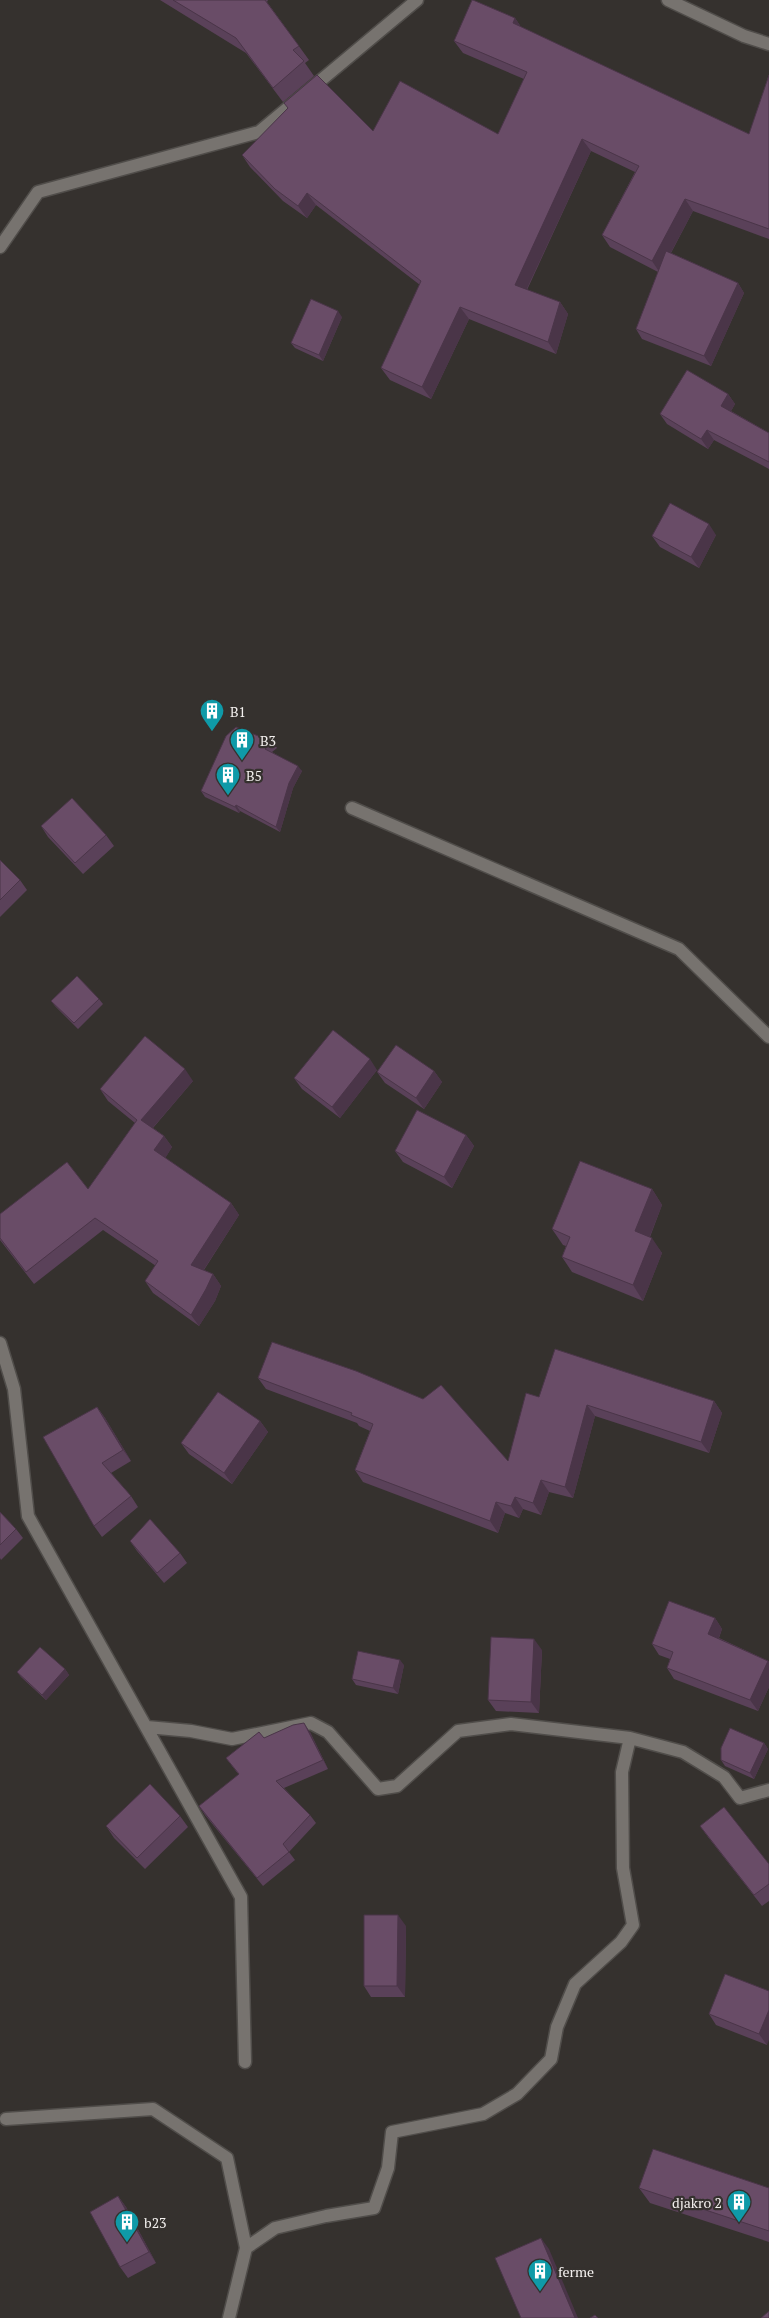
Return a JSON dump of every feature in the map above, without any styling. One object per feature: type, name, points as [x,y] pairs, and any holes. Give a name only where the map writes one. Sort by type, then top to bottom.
[{"type":"street","points":[[0,246],[38,192],[259,132],[417,0]]},
{"type":"street","points":[[668,0],[744,36],[769,44]]},
{"type":"street","points":[[352,808],[679,948],[769,1037]]},
{"type":"street","points":[[0,1343],[14,1389],[28,1516],[242,1897],[245,2062]]},
{"type":"street","points":[[146,1727],[191,1731],[232,1740],[310,1723],[328,1732],[378,1789],[397,1786],[458,1731],[511,1724],[630,1738],[683,1752],[724,1777],[740,1798],[769,1790]]},
{"type":"street","points":[[246,2248],[275,2228],[326,2216],[374,2208],[388,2168],[392,2132],[483,2114],[517,2094],[551,2059],[557,2027],[575,1984],[621,1942],[633,1925],[623,1868],[622,1772],[630,1738]]},
{"type":"street","points":[[6,2119],[153,2109],[227,2158],[246,2248],[229,2318]]},
{"type":"building","points":[[173,0],[265,0],[299,46],[293,50],[304,61],[273,88],[236,38]]},
{"type":"building","points":[[472,0],[515,18],[513,23],[749,134],[769,75],[769,229],[685,199],[652,261],[602,235],[639,166],[582,139],[515,285],[560,302],[548,342],[460,307],[422,387],[381,368],[421,281],[307,193],[298,206],[275,189],[242,155],[288,108],[284,103],[317,75],[373,131],[400,81],[498,134],[527,72],[454,41]]},
{"type":"building","points":[[666,251],[738,283],[704,356],[636,329]]},
{"type":"building","points":[[311,299],[338,311],[319,355],[291,343]]},
{"type":"building","points":[[687,370],[728,394],[721,406],[769,433],[769,462],[707,430],[701,439],[660,414]]},
{"type":"building","points":[[670,503],[709,524],[691,557],[652,536]]},
{"type":"building","points":[[236,727],[273,742],[265,749],[298,766],[289,783],[276,827],[236,805],[235,807],[201,791],[226,736]]},
{"type":"building","points":[[72,798],[106,835],[75,863],[41,826]]},
{"type":"building","points":[[0,860],[20,880],[0,900]]},
{"type":"building","points":[[77,976],[99,999],[74,1023],[51,1001]]},
{"type":"building","points":[[333,1030],[370,1059],[332,1107],[294,1078]]},
{"type":"building","points":[[145,1036],[185,1069],[141,1120],[164,1136],[154,1150],[231,1203],[191,1265],[213,1274],[191,1315],[145,1281],[158,1261],[95,1218],[26,1272],[0,1238],[0,1214],[67,1162],[88,1189],[137,1120],[100,1089]]},
{"type":"building","points":[[396,1045],[434,1071],[416,1098],[377,1072]]},
{"type":"building","points":[[417,1110],[466,1135],[444,1177],[395,1151]]},
{"type":"building","points":[[580,1161],[652,1189],[635,1231],[652,1238],[633,1285],[562,1257],[570,1237],[552,1229]]},
{"type":"building","points":[[272,1342],[356,1371],[423,1399],[441,1385],[508,1461],[526,1393],[539,1397],[555,1349],[714,1401],[701,1442],[587,1405],[565,1487],[541,1480],[533,1503],[515,1497],[511,1506],[496,1502],[490,1521],[355,1470],[373,1424],[351,1415],[352,1413],[258,1378]]},
{"type":"building","points":[[218,1392],[260,1421],[224,1473],[181,1443]]},
{"type":"building","points":[[97,1407],[123,1450],[102,1463],[131,1496],[94,1526],[43,1437]]},
{"type":"building","points":[[0,1512],[16,1529],[0,1545]]},
{"type":"building","points":[[150,1519],[180,1553],[157,1573],[130,1541]]},
{"type":"building","points":[[669,1601],[715,1618],[708,1634],[768,1661],[750,1700],[667,1668],[673,1652],[652,1644]]},
{"type":"building","points":[[491,1637],[534,1639],[531,1702],[488,1700]]},
{"type":"building","points":[[40,1647],[65,1669],[42,1695],[17,1672]]},
{"type":"building","points":[[358,1651],[400,1660],[393,1688],[352,1679]]},
{"type":"building","points":[[304,1723],[323,1760],[276,1781],[310,1815],[283,1844],[289,1852],[257,1878],[199,1806],[239,1774],[226,1758],[259,1732],[264,1738],[293,1725]]},
{"type":"building","points":[[730,1728],[764,1743],[750,1773],[721,1760],[721,1748]]},
{"type":"building","points":[[150,1784],[180,1816],[137,1858],[106,1826]]},
{"type":"building","points":[[724,1807],[769,1864],[769,1884],[754,1895],[700,1826]]},
{"type":"building","points":[[364,1915],[398,1915],[397,1986],[364,1986]]},
{"type":"building","points":[[725,1974],[769,1991],[769,2010],[759,2034],[709,2014]]},
{"type":"building","name":"djakro 2","points":[[653,2149],[769,2188],[769,2231],[639,2188]]},
{"type":"building","name":"b23","points":[[118,2196],[149,2252],[120,2267],[90,2212]]},
{"type":"building","name":"ferme","points":[[541,2238],[575,2318],[521,2318],[495,2258]]},
{"type":"building","points":[[769,2311],[769,2318],[761,2318]]},
{"type":"place","name":"B1","points":[[212,732]]},
{"type":"place","name":"B3","points":[[242,761]]},
{"type":"place","name":"B5","points":[[228,796]]},
{"type":"place","name":"djakro 2","points":[[739,2223]]},
{"type":"place","name":"b23","points":[[127,2243]]},
{"type":"place","name":"ferme","points":[[540,2292]]}]
